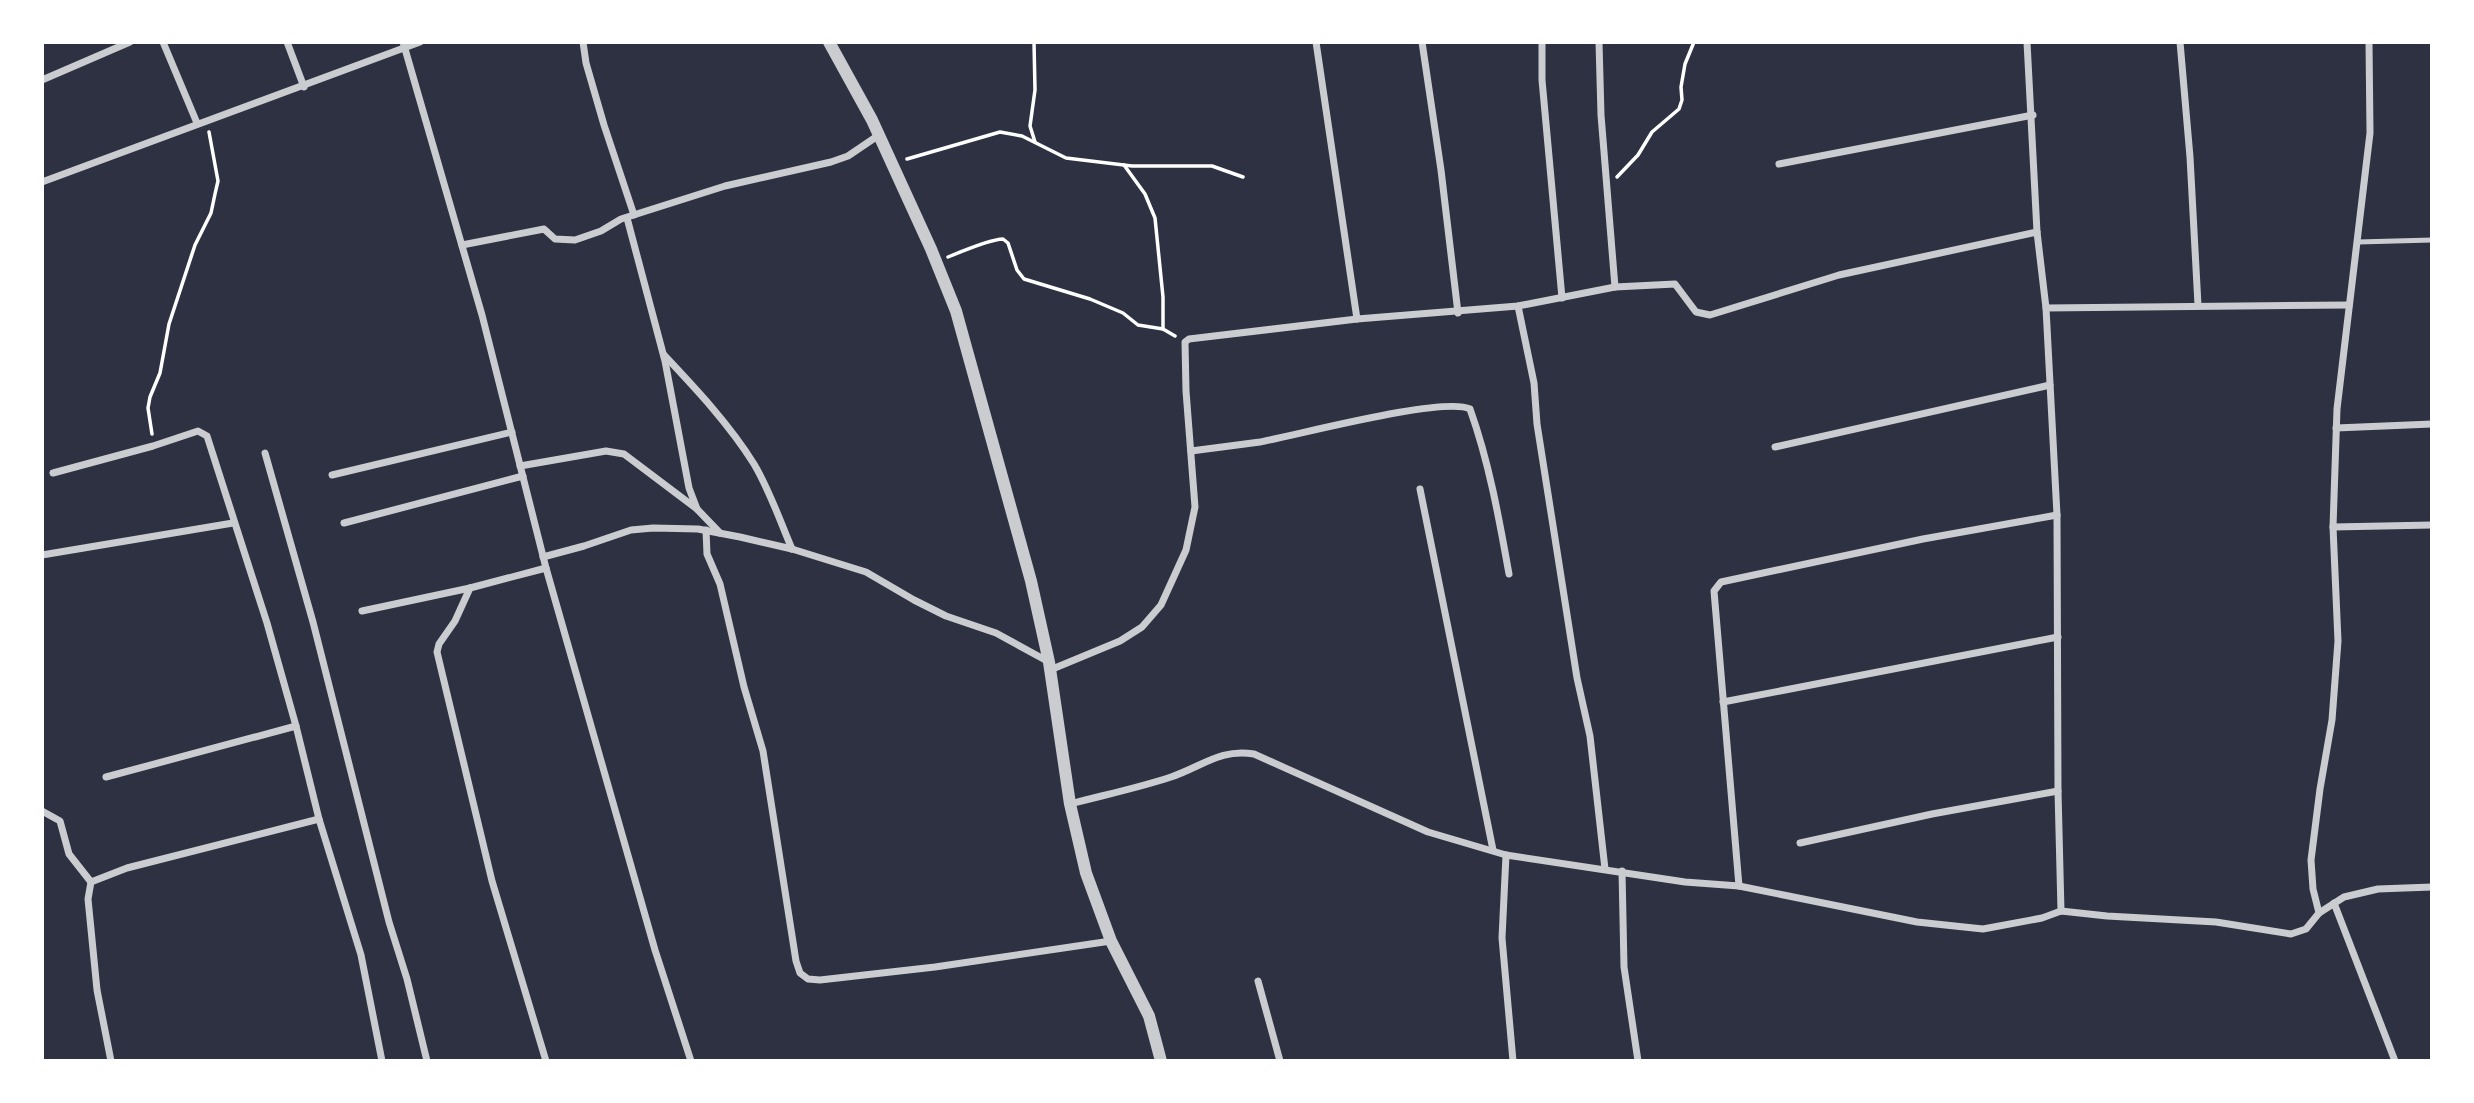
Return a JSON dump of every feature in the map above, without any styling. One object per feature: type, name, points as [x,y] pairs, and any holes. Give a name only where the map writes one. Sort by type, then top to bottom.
[{"type":"street","points":[[42,80],[130,42]]},
{"type":"street","points":[[163,42],[197,123]]},
{"type":"street","points":[[287,42],[304,87]]},
{"type":"street","points":[[42,182],[197,123],[304,87],[404,45],[420,42]]},
{"type":"street","points":[[583,42],[586,63],[631,216],[663,354],[689,488],[697,509]]},
{"type":"street","points":[[829,42],[879,135],[956,311],[1031,581],[1050,666],[1070,804],[1086,873],[1111,941],[1149,1016],[1161,1061]]},
{"type":"street","points":[[1316,42],[1357,319]]},
{"type":"street","points":[[1422,42],[1458,313]]},
{"type":"street","points":[[1542,42],[1542,80],[1562,298]]},
{"type":"street","points":[[1599,42],[1615,287]]},
{"type":"street","points":[[2027,42],[2038,232],[2046,308],[2057,515],[2061,911]]},
{"type":"street","points":[[2180,42],[2198,305]]},
{"type":"street","points":[[2319,913],[2313,888],[2311,860],[2332,720],[2338,641],[2333,527],[2336,428],[2370,133],[2369,42]]},
{"type":"street","points":[[404,45],[462,245],[546,568],[656,950],[691,1061]]},
{"type":"street","points":[[1779,164],[2033,115]]},
{"type":"street","points":[[462,245],[544,229],[555,239],[575,240],[631,216],[725,186],[831,162],[848,156],[879,135]]},
{"type":"street","points":[[1050,666],[1120,641],[1142,627],[1161,605],[1186,550],[1195,507],[1185,342],[1193,338],[1357,319],[1458,313],[1518,306],[1615,287],[1675,284],[1696,312],[1710,315],[1839,275],[2038,232]]},
{"type":"street","points":[[2046,308],[2349,305]]},
{"type":"street","points":[[1518,306],[1534,383],[1537,424],[1577,678],[1590,736],[1605,869]]},
{"type":"street","points":[[663,354],[695,387],[755,466],[792,549]]},
{"type":"street","points":[[1774,447],[2050,384]]},
{"type":"street","points":[[1191,451],[1261,442],[1409,412],[1462,405],[1470,409],[1477,428],[1498,511],[1509,574]]},
{"type":"street","points":[[2336,428],[2432,424]]},
{"type":"street","points":[[53,473],[198,431],[207,436],[267,623],[319,819],[362,955],[382,1061]]},
{"type":"street","points":[[332,475],[512,432]]},
{"type":"street","points":[[520,466],[606,451],[624,454],[697,509],[720,533]]},
{"type":"street","points":[[265,453],[313,622],[427,1061]]},
{"type":"street","points":[[344,523],[523,476]]},
{"type":"street","points":[[1420,489],[1493,850]]},
{"type":"street","points":[[1739,886],[1714,591],[1721,582],[1923,539],[2057,515]]},
{"type":"street","points":[[42,555],[233,523]]},
{"type":"street","points":[[2333,527],[2432,525]]},
{"type":"street","points":[[543,557],[584,547],[631,530],[653,528],[720,533],[792,549],[866,572],[946,616],[996,633],[1050,666]]},
{"type":"street","points":[[706,530],[707,554],[720,583],[744,687],[763,751],[790,932],[800,973],[808,979],[820,980],[935,967],[1111,941]]},
{"type":"street","points":[[362,611],[470,588],[546,568]]},
{"type":"street","points":[[470,588],[455,621],[436,652],[492,881],[546,1061]]},
{"type":"street","points":[[1723,702],[2058,637]]},
{"type":"street","points":[[106,777],[296,726]]},
{"type":"street","points":[[1070,804],[1173,776],[1228,752],[1240,751],[1254,754],[1428,832],[1506,855],[1685,882],[1739,886],[1917,922],[1983,929],[2042,918],[2061,911],[2216,922],[2291,934],[2306,929],[2319,913],[2344,897],[2378,889],[2432,887]]},
{"type":"street","points":[[1800,843],[1932,814],[2058,791]]},
{"type":"street","points":[[42,811],[60,821],[69,854],[91,882],[88,899],[97,990],[111,1061]]},
{"type":"street","points":[[91,882],[127,868],[319,819]]},
{"type":"street","points":[[1506,855],[1502,938],[1513,1061]]},
{"type":"street","points":[[1622,871],[1624,967],[1638,1061]]},
{"type":"street","points":[[2334,903],[2395,1061]]},
{"type":"street","points":[[1258,981],[1280,1061]]},
{"type":"lane","points":[[2358,242],[2432,240]]},
{"type":"path","points":[[1034,42],[1035,90],[1030,126],[1035,142]]},
{"type":"path","points":[[1607,186],[1629,167],[1652,132],[1679,108],[1685,64],[1694,42]]},
{"type":"path","points":[[153,446],[148,408],[150,397],[160,373],[169,324],[195,246],[211,213],[218,181],[206,120]]},
{"type":"path","points":[[892,164],[1000,132],[1022,136],[1066,158],[1124,165],[1212,166],[1243,177]]},
{"type":"path","points":[[1124,165],[1145,194],[1155,218],[1163,297],[1163,329]]},
{"type":"path","points":[[936,262],[995,239],[1003,239],[1008,243],[1017,270],[1024,279],[1111,307],[1138,325],[1163,329],[1185,342]]}]
